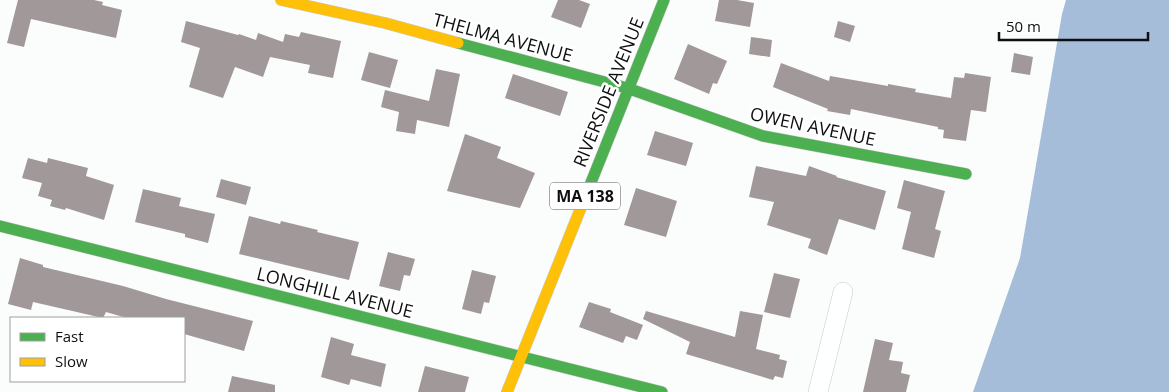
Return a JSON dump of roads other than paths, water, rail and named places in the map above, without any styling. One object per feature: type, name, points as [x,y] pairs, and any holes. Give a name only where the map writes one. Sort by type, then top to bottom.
[{"type":"street","name":"THELMA AVENUE","points":[[281,0],[385,23],[627,88]]},
{"type":"street","name":"RIVERSIDE AVENUE","points":[[507,392],[627,88],[664,0]]},
{"type":"street","name":"OWEN AVENUE","points":[[627,88],[763,136],[966,174]]},
{"type":"street","name":"LONGHILL AVENUE","points":[[0,226],[662,392]]},
{"type":"street","points":[[818,392],[843,292]]},
{"type":"water","points":[[1066,0],[1169,0],[1169,392],[973,392],[1020,258]]}]
